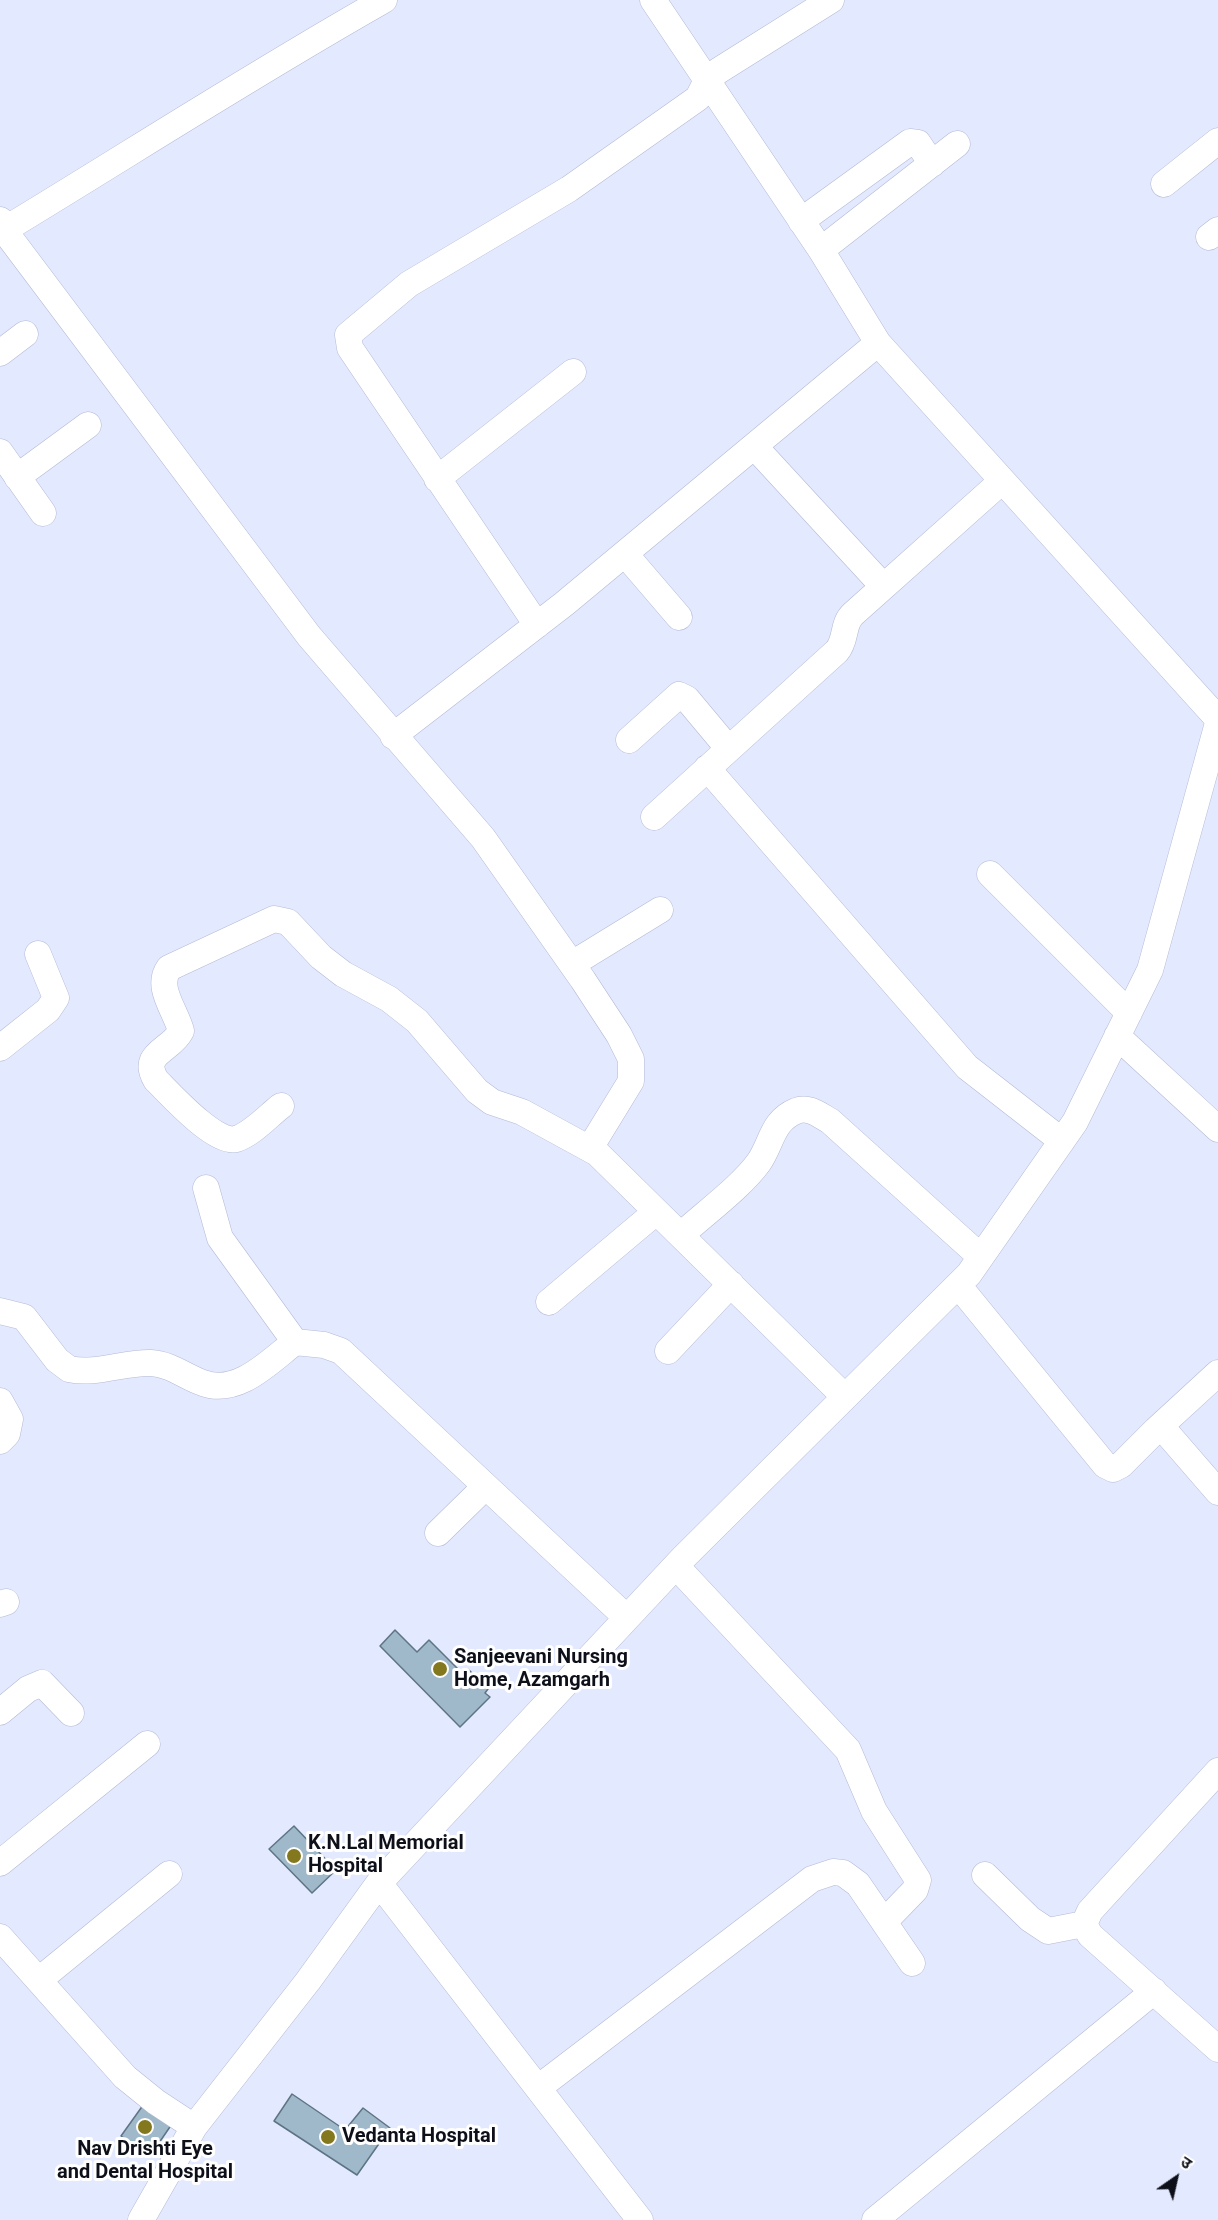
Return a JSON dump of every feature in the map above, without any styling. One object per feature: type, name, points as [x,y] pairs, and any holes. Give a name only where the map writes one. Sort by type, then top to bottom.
[{"type":"street","points":[[384,0],[2,225],[309,636],[483,838],[572,964],[626,1047],[633,1070],[627,1089],[590,1148]]},
{"type":"street","points":[[141,2220],[194,2127],[308,1981],[379,1883],[676,1566],[958,1285],[981,1257],[1075,1122],[1150,970],[1218,721],[878,343],[821,250],[653,0]]},
{"type":"street","points":[[537,625],[350,348],[348,335],[409,284],[569,189],[698,98],[706,82],[734,60],[831,0]]},
{"type":"street","points":[[1164,184],[1218,141]]},
{"type":"street","points":[[801,221],[910,142],[918,143],[932,164]]},
{"type":"street","points":[[821,250],[957,144]]},
{"type":"street","points":[[0,353],[26,334]]},
{"type":"street","points":[[393,736],[625,554],[878,343]]},
{"type":"street","points":[[437,479],[573,372]]},
{"type":"street","points":[[17,477],[88,425]]},
{"type":"street","points":[[754,446],[883,586]]},
{"type":"street","points":[[0,452],[43,513]]},
{"type":"street","points":[[654,817],[837,651],[845,640],[848,618],[1002,481]]},
{"type":"street","points":[[625,554],[679,618]]},
{"type":"street","points":[[629,740],[679,694],[687,699],[728,748]]},
{"type":"street","points":[[707,768],[967,1067],[1062,1141]]},
{"type":"street","points":[[990,874],[1129,1013]]},
{"type":"street","points":[[572,964],[660,910]]},
{"type":"street","points":[[281,1106],[243,1136],[234,1140],[226,1139],[206,1127],[156,1080],[150,1071],[151,1063],[157,1055],[178,1037],[181,1031],[164,986],[164,976],[169,968],[274,919],[288,922],[321,957],[343,974],[389,999],[417,1021],[477,1091],[492,1102],[522,1112],[590,1148],[845,1397]]},
{"type":"street","points":[[0,1048],[48,1010],[56,998],[38,954]]},
{"type":"street","points":[[1117,1036],[1218,1129]]},
{"type":"street","points":[[681,1235],[760,1161],[772,1131],[784,1118],[799,1110],[812,1110],[830,1122],[981,1257]]},
{"type":"street","points":[[206,1188],[220,1238],[295,1342]]},
{"type":"street","points":[[549,1302],[656,1212]]},
{"type":"street","points":[[668,1351],[731,1284]]},
{"type":"street","points":[[958,1285],[1105,1465],[1113,1469],[1121,1466],[1218,1373]]},
{"type":"street","points":[[2,1315],[24,1317],[57,1360],[69,1369],[151,1363],[166,1365],[204,1384],[220,1386],[235,1384],[245,1379],[295,1342],[324,1345],[341,1351],[627,1618]]},
{"type":"street","points":[[0,1401],[10,1419],[7,1434],[0,1441]]},
{"type":"street","points":[[1156,1430],[1166,1432],[1218,1491]]},
{"type":"street","points":[[438,1533],[485,1487]]},
{"type":"street","points":[[676,1566],[848,1750],[874,1811],[918,1880],[915,1890],[884,1922]]},
{"type":"street","points":[[0,1712],[28,1689],[42,1683],[71,1713]]},
{"type":"street","points":[[0,1863],[147,1744]]},
{"type":"street","points":[[1084,1924],[1090,1911],[1218,1771]]},
{"type":"street","points":[[538,2088],[812,1879],[833,1872],[843,1873],[858,1884],[912,1963]]},
{"type":"street","points":[[39,1980],[169,1874]]},
{"type":"street","points":[[985,1875],[1030,1919],[1048,1931],[1084,1924]]},
{"type":"street","points":[[379,1883],[640,2220]]},
{"type":"street","points":[[1084,1924],[1090,1935],[1218,2049]]},
{"type":"street","points":[[0,1937],[125,2077],[156,2102],[194,2127]]},
{"type":"street","points":[[874,2220],[1154,1991]]},
{"type":"building","points":[[395,1630],[417,1652],[429,1640],[463,1674],[468,1669],[488,1689],[485,1693],[490,1697],[460,1727],[380,1646]]},
{"type":"building","points":[[294,1826],[336,1870],[312,1893],[269,1849]]},
{"type":"building","points":[[292,2094],[345,2130],[363,2108],[390,2128],[357,2175],[274,2121]]},
{"type":"building","points":[[146,2101],[174,2121],[150,2156],[121,2136]]},
{"type":"place","name":"Sanjeevani Nursing Home, Azamgarh","points":[[440,1669]]},
{"type":"place","name":"K.N.Lal Memorial Hospital","points":[[294,1856]]},
{"type":"place","name":"Nav Drishti Eye and Dental Hospital","points":[[145,2127]]},
{"type":"place","name":"Vedanta Hospital","points":[[328,2137]]}]
